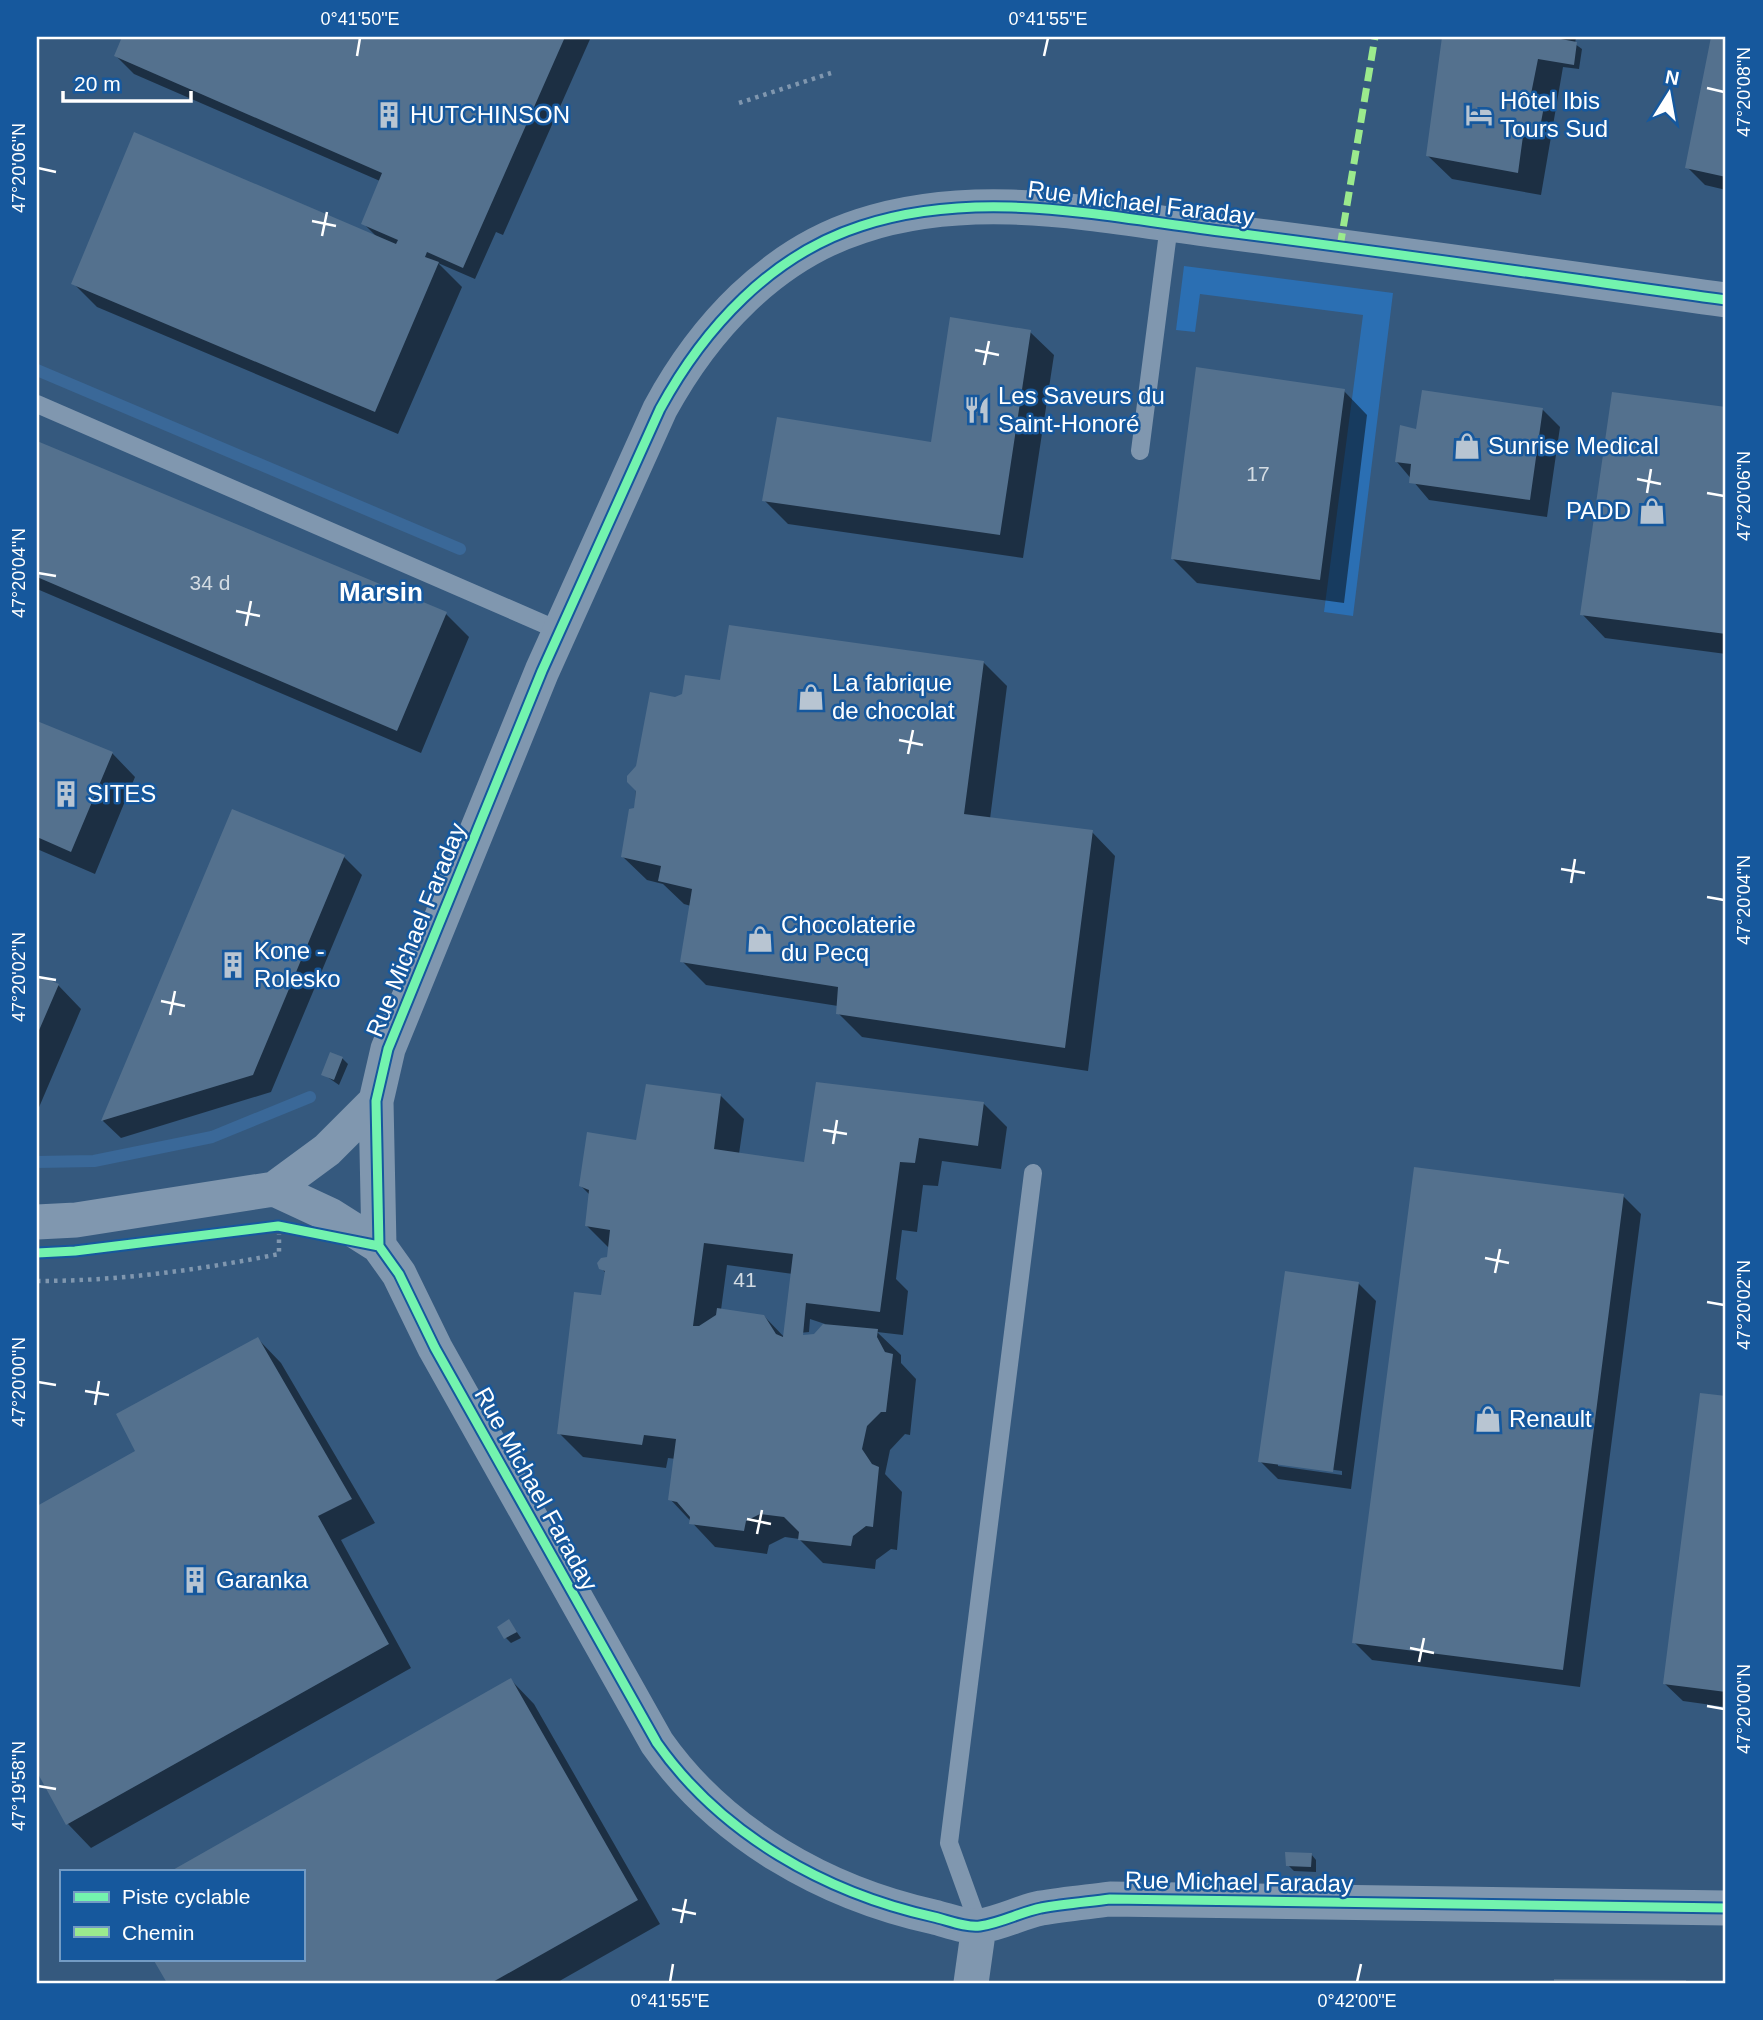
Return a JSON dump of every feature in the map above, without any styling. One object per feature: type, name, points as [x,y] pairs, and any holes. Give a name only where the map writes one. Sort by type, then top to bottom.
[{"type":"street","name":"Rue Michael Faraday","points":[[1726,300],[1033,208],[960,207],[909,214],[858,227],[790,261],[741,299],[708,334],[680,373],[660,408],[560,631],[388,1049],[376,1101],[379,1246],[399,1274],[435,1348],[657,1743],[680,1774],[735,1827],[791,1863],[908,1911],[979,1926],[1040,1908],[1110,1899],[1726,1908]]},
{"type":"street","points":[[37,1222],[75,1220],[274,1189],[327,1150],[376,1101]]},
{"type":"street","points":[[274,1189],[330,1215],[379,1246]]},
{"type":"street","points":[[971,1983],[979,1926]]},
{"type":"lane","points":[[1140,451],[1169,225]]},
{"type":"lane","points":[[37,404],[560,631]]},
{"type":"lane","points":[[979,1926],[949,1843],[1033,1173]]},
{"type":"path","points":[[739,103],[831,72]]},
{"type":"path","points":[[37,1281],[86,1281],[194,1272],[279,1254],[278,1226]]},
{"type":"shaded area","points":[[1184,266],[1393,293],[1353,616],[1324,612],[1363,315],[1200,294],[1195,332],[1176,330]]},
{"type":"building","points":[[122,37],[565,37],[463,268],[427,252],[425,257],[439,262],[375,412],[71,284],[134,132],[396,244],[398,240],[361,224],[382,173],[114,56]]},
{"type":"building","name":"Hôtel Ibis Tours Sud","points":[[1442,37],[1550,37],[1577,42],[1574,65],[1538,59],[1531,94],[1546,96],[1538,138],[1523,136],[1518,173],[1426,156]]},
{"type":"building","points":[[1711,37],[1726,37],[1726,177],[1685,168]]},
{"type":"building","points":[[950,317],[1031,330],[1000,535],[762,501],[777,417],[931,442]]},
{"type":"building","points":[[1196,367],[1345,389],[1320,580],[1171,559]]},
{"type":"building","name":"Sunrise Medical","points":[[1422,390],[1543,408],[1530,500],[1409,483],[1411,464],[1395,462],[1400,425],[1416,429]]},
{"type":"building","name":"PADD","points":[[1612,392],[1726,407],[1726,634],[1580,615]]},
{"type":"building","points":[[37,441],[447,612],[397,731],[37,577]]},
{"type":"building","points":[[729,625],[984,661],[964,814],[1093,830],[1065,1048],[836,1014],[838,987],[680,962],[692,889],[658,881],[661,866],[621,857],[629,809],[634,808],[636,791],[627,782],[627,776],[636,766],[650,692],[675,697],[682,694],[685,675],[720,680]]},
{"type":"building","name":"SITES","points":[[37,721],[113,752],[71,852],[37,837]]},
{"type":"building","name":"Kone - Rolesko","points":[[232,809],[345,855],[253,1075],[101,1121]]},
{"type":"building","points":[[37,975],[59,984],[37,1035]]},
{"type":"building","points":[[330,1052],[343,1057],[334,1080],[321,1075]]},
{"type":"building","points":[[816,1082],[984,1102],[978,1146],[919,1138],[915,1163],[900,1162],[880,1312],[806,1303],[803,1335],[814,1334],[823,1324],[878,1329],[877,1337],[885,1352],[893,1354],[886,1412],[881,1412],[867,1426],[862,1449],[872,1464],[879,1467],[873,1527],[866,1526],[853,1536],[851,1546],[798,1540],[799,1532],[784,1517],[760,1514],[746,1521],[744,1531],[689,1524],[690,1517],[677,1502],[668,1500],[676,1439],[644,1435],[642,1445],[557,1434],[574,1292],[601,1295],[605,1271],[599,1269],[597,1263],[601,1258],[607,1257],[610,1230],[585,1226],[589,1190],[579,1186],[587,1132],[636,1140],[646,1084],[721,1094],[714,1149],[804,1162]],"holes":[[[704,1243],[793,1254],[783,1337],[776,1334],[764,1315],[717,1308],[716,1315],[699,1326],[693,1326]]]},
{"type":"building","name":"Renault","points":[[1414,1167],[1624,1194],[1563,1670],[1352,1643]]},
{"type":"building","points":[[1285,1271],[1359,1282],[1333,1472],[1258,1462]]},
{"type":"building","name":"Garanka","points":[[258,1337],[352,1499],[318,1516],[389,1644],[66,1825],[37,1772],[37,1506],[135,1451],[116,1414]]},
{"type":"building","points":[[1700,1393],[1726,1396],[1726,1692],[1663,1684]]},
{"type":"building","points":[[509,1619],[517,1632],[504,1639],[497,1627]]},
{"type":"building","points":[[511,1678],[638,1900],[491,1983],[167,1983],[154,1960],[304,1960],[304,1870],[173,1870]]},
{"type":"building","points":[[1285,1852],[1312,1853],[1311,1867],[1286,1866]]},
{"type":"building","points":[[1554,1979],[1686,1980],[1686,1983],[1554,1983]]},
{"type":"waterway","points":[[37,370],[460,549]]},
{"type":"waterway","points":[[37,1162],[94,1161],[212,1137],[310,1097]]},
{"type":"marked path","points":[[1340,247],[1375,37]]},
{"type":"cycle path","points":[[1726,300],[1136,219],[1043,209],[951,208],[906,214],[861,226],[798,255],[769,275],[719,323],[697,350],[660,409],[542,671],[388,1049],[376,1101],[379,1246],[399,1274],[435,1348],[657,1743],[683,1776],[712,1805],[744,1832],[779,1855],[854,1892],[893,1906],[975,1926],[1041,1908],[1110,1899],[1726,1908]]},
{"type":"cycle path","points":[[37,1253],[75,1251],[278,1226],[379,1246]]},
{"type":"place","name":"HUTCHINSON","points":[[389,115]]},
{"type":"place","name":"Hôtel Ibis Tours Sud","points":[[1479,115]]},
{"type":"place","name":"Les Saveurs du Saint-Honoré","points":[[977,410]]},
{"type":"place","name":"Sunrise Medical","points":[[1467,446]]},
{"type":"place","name":"PADD","points":[[1652,511]]},
{"type":"place","name":"La fabrique de chocolat","points":[[811,697]]},
{"type":"place","name":"SITES","points":[[66,794]]},
{"type":"place","name":"Chocolaterie du Pecq","points":[[760,939]]},
{"type":"place","name":"Kone - Rolesko","points":[[233,965]]},
{"type":"place","name":"Renault","points":[[1488,1419]]},
{"type":"place","name":"Garanka","points":[[195,1580]]},
{"type":"district","name":"Marsin","points":[[381,592]]}]
